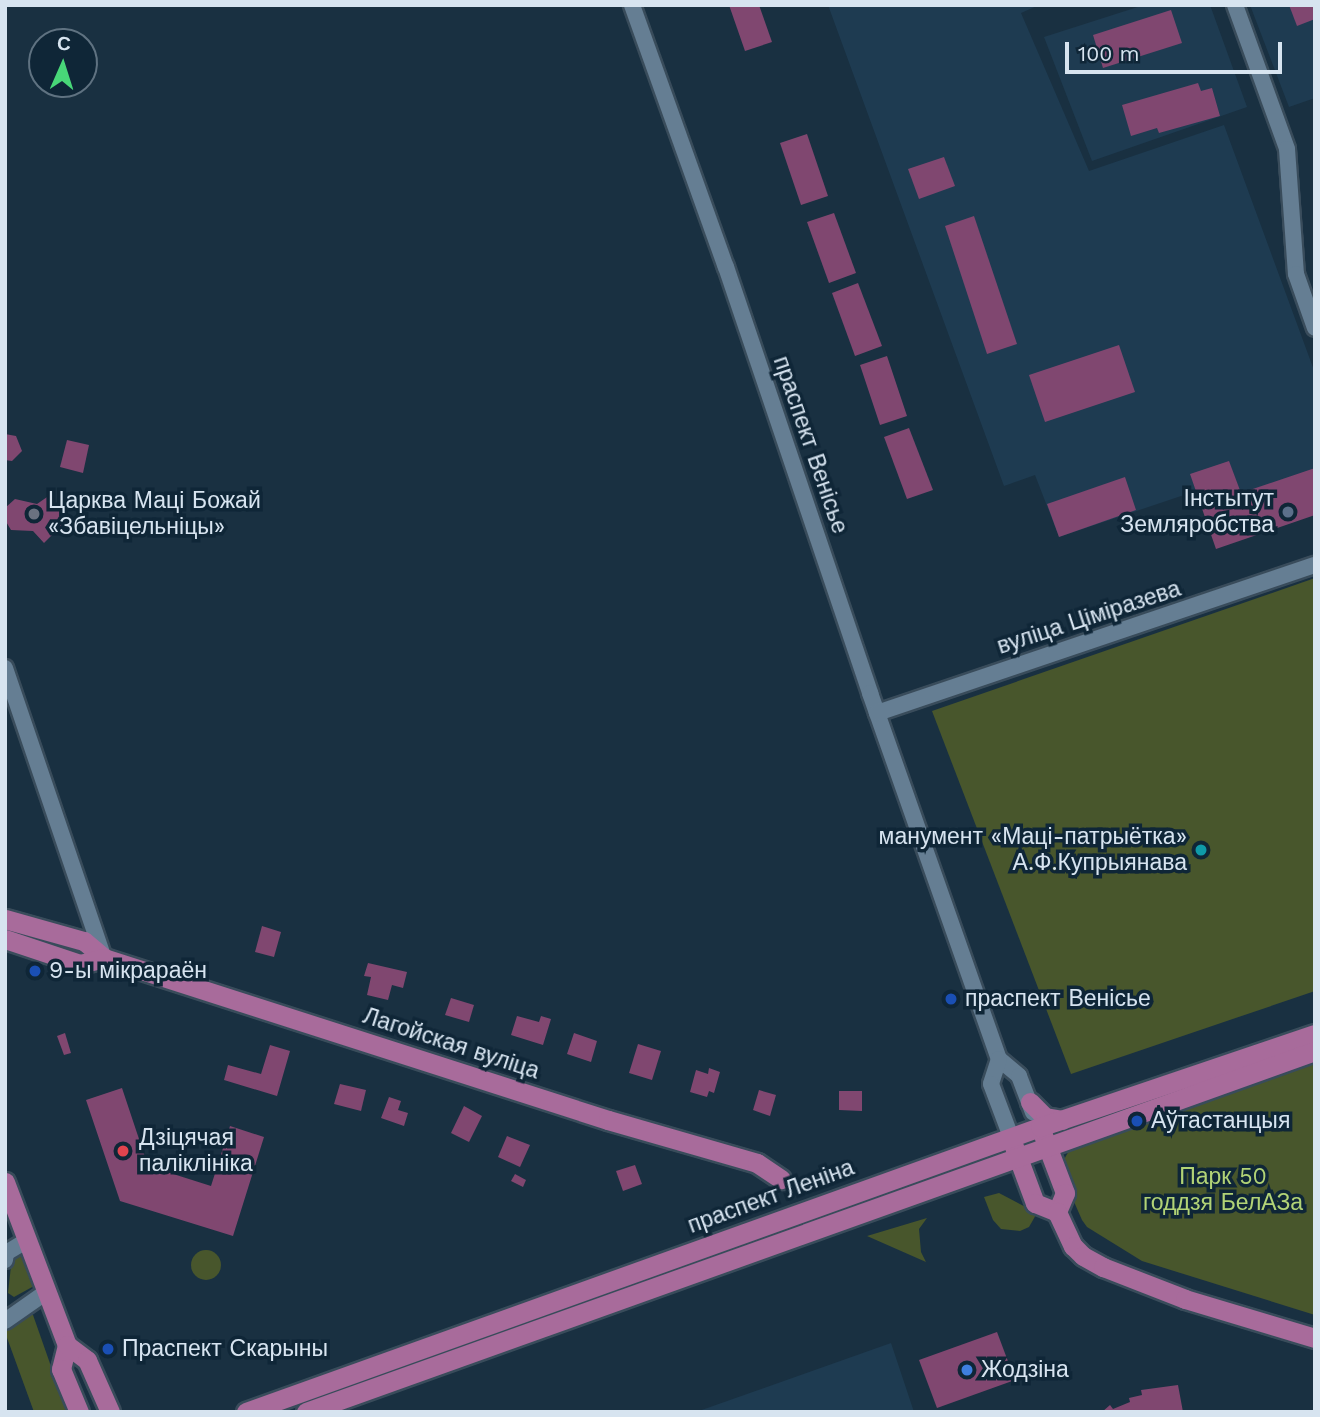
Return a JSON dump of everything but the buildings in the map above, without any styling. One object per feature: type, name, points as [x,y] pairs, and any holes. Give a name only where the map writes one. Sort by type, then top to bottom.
[{"type":"main road","name":"Лагойская вуліца","points":[[5,919],[85,941],[104,958],[608,1120],[757,1163],[781,1179]]},
{"type":"main road","name":"Лагойская вуліца","points":[[5,939],[80,964],[104,958]]},
{"type":"main road","name":"праспект Леніна","points":[[1043,1136],[1062,1120],[1315,1034]]},
{"type":"main road","name":"праспект Леніна","points":[[306,1412],[1043,1136],[1315,1051]]},
{"type":"main road","points":[[1030,1102],[1045,1117],[1062,1120]]},
{"type":"main road","points":[[1043,1136],[1065,1193],[1057,1212]]},
{"type":"main road","name":"праспект Леніна","points":[[246,1412],[1014,1147]]},
{"type":"main road","points":[[1014,1147],[1035,1203],[1057,1212],[1073,1246],[1102,1267],[1185,1299],[1315,1338]]},
{"type":"main road","points":[[5,1182],[67,1345],[87,1360],[110,1412]]},
{"type":"main road","points":[[67,1345],[61,1369],[79,1412]]},
{"type":"street","name":"праспект Венісье","points":[[632,5],[726,267],[877,713],[999,1059],[1019,1076],[1043,1136]]},
{"type":"street","points":[[1235,5],[1287,149],[1296,274],[1315,328]]},
{"type":"street","name":"вуліца Ціміразева","points":[[877,713],[1315,565]]},
{"type":"street","points":[[5,668],[104,958]]},
{"type":"street","name":"праспект Венісье","points":[[999,1059],[991,1084],[1014,1147]]},
{"type":"street","points":[[5,1259],[6,1253],[26,1241]]},
{"type":"street","points":[[5,1321],[32,1299],[45,1293]]},
{"type":"shaded area","points":[[828,5],[1039,5],[1021,13],[1089,171],[1224,125],[1315,373],[1315,515],[1196,491],[1059,537],[1035,475],[1004,486]]},
{"type":"shaded area","points":[[1144,5],[1210,5],[1247,107],[1092,161],[1044,37]]},
{"type":"shaded area","points":[[1250,5],[1315,5],[1315,98],[1289,107]]},
{"type":"shaded area","points":[[891,1343],[914,1412],[696,1412]]},
{"type":"green space","points":[[1315,578],[1315,991],[1071,1074],[932,711]]},
{"type":"green space","name":"Парк 50 годдзя БелАЗа","points":[[1315,1060],[1315,1315],[1142,1261],[1087,1227],[1082,1220],[1064,1179],[1062,1163],[1070,1149]]},
{"type":"green space","points":[[999,1193],[1037,1213],[1029,1227],[1020,1231],[1001,1229],[993,1220],[984,1197]]},
{"type":"green space","points":[[927,1218],[919,1229],[921,1252],[926,1262],[867,1236]]},
{"type":"green space","points":[[206,1250],[217,1254],[221,1265],[217,1276],[206,1280],[195,1276],[191,1265],[195,1254]]},
{"type":"green space","points":[[23,1255],[34,1286],[14,1297],[8,1293],[11,1266],[14,1259]]},
{"type":"green space","points":[[20,1315],[33,1315],[67,1412],[34,1412],[6,1335],[8,1325]]},
{"type":"place","name":"Інстытут Земляробства","points":[[1288,512]]},
{"type":"place","name":"Царква Маці Божай «Збавіцельніцы»","points":[[34,514]]},
{"type":"place","name":"манумент «Маці-патрыётка» А.Ф.Купрыянава","points":[[1201,850]]},
{"type":"place","name":"9-ы мікрараён","points":[[35,971]]},
{"type":"place","name":"праспект Венісье","points":[[951,999]]},
{"type":"place","name":"Аўтастанцыя","points":[[1137,1121]]},
{"type":"place","name":"Дзіцячая паліклініка","points":[[123,1151]]},
{"type":"place","name":"Праспект Скарыны","points":[[108,1349]]},
{"type":"place","name":"Жодзіна","points":[[967,1370]]}]
